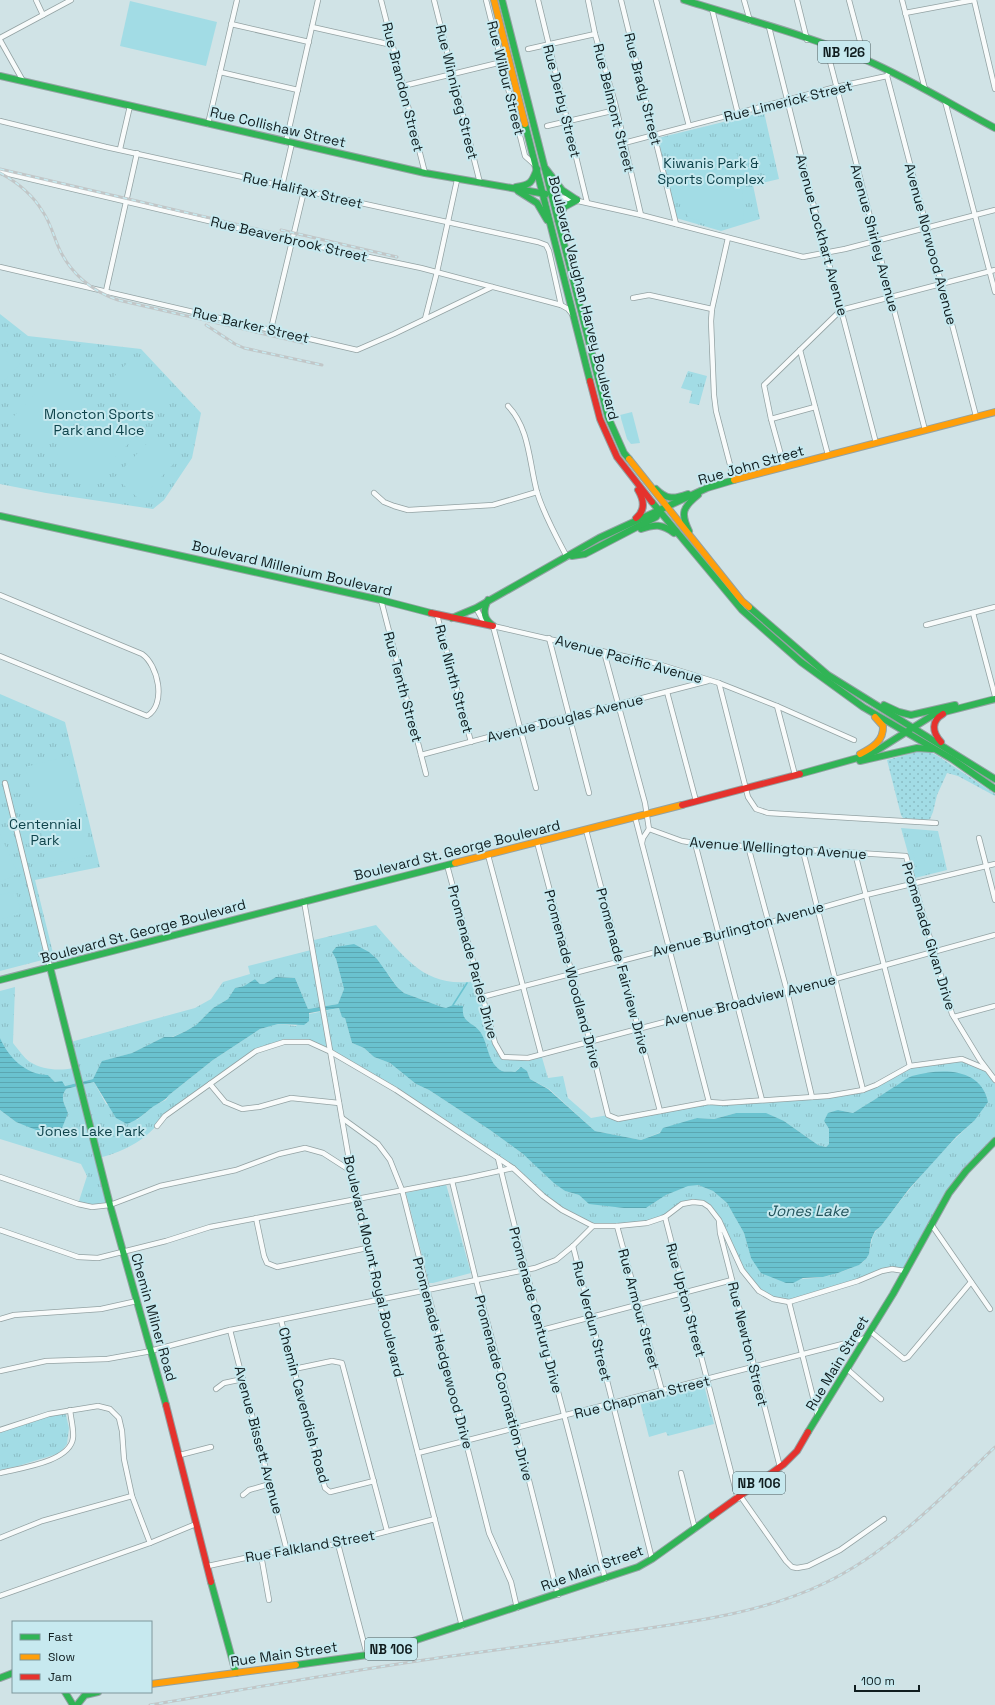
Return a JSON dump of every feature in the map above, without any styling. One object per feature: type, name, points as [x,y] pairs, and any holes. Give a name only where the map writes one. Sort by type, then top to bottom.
[{"type":"main road","name":"Boulevard Vaughan Harvey Boulevard","points":[[494,0],[532,149],[541,167],[550,225],[600,419],[617,457],[660,511],[742,601],[812,663],[842,684],[955,753],[995,780]]},
{"type":"main road","name":"Boulevard Vaughan Harvey Boulevard","points":[[502,0],[541,167],[551,195],[608,417],[624,453],[667,508],[694,547],[742,610],[806,666],[863,707],[937,750],[995,789]]},
{"type":"main road","name":"NB 126","points":[[684,0],[691,1],[865,60],[888,74],[925,90],[995,128]]},
{"type":"main road","name":"Rue Collishaw Street","points":[[0,76],[425,174],[551,195]]},
{"type":"main road","points":[[511,188],[525,186],[532,182],[541,167],[562,190],[577,200]]},
{"type":"main road","points":[[511,188],[537,203],[550,225]]},
{"type":"main road","points":[[558,224],[559,213],[562,207],[577,200]]},
{"type":"main road","name":"Rue John Street","points":[[660,511],[707,488],[734,480],[995,412]]},
{"type":"main road","points":[[633,464],[662,496],[668,499],[673,499],[707,488]]},
{"type":"main road","points":[[616,530],[640,515],[644,507],[643,499],[626,469]]},
{"type":"main road","points":[[694,547],[684,523],[683,513],[686,505],[707,488]]},
{"type":"main road","points":[[452,618],[476,608],[521,581],[599,538],[654,512],[660,511]]},
{"type":"main road","points":[[567,557],[585,554],[656,517],[660,511]]},
{"type":"main road","name":"Boulevard Millenium Boulevard","points":[[0,516],[381,600],[438,615],[493,626]]},
{"type":"main road","points":[[618,536],[654,524],[662,525],[694,547]]},
{"type":"main road","points":[[488,600],[484,614],[488,622],[493,626]]},
{"type":"main road","points":[[842,684],[895,711],[907,714],[916,714],[946,706],[971,704],[995,699]]},
{"type":"main road","points":[[955,753],[935,736],[933,724],[940,716],[971,704]]},
{"type":"main road","name":"Boulevard St. George Boulevard","points":[[0,980],[823,768],[871,753],[933,715],[971,704]]},
{"type":"main road","points":[[823,768],[866,751],[880,739],[884,731],[881,723],[863,707]]},
{"type":"main road","points":[[823,768],[920,748],[937,750]]},
{"type":"main road","name":"Chemin Milner Road","points":[[50,967],[110,1205],[180,1455],[196,1524],[236,1673]]},
{"type":"main road","name":"Rue Main Street","points":[[152,1682],[236,1673],[367,1655],[558,1595],[638,1567],[652,1559],[740,1498],[780,1467],[797,1451],[866,1338],[949,1193],[962,1176],[995,1141]]},
{"type":"main road","points":[[0,1673],[12,1674]]},
{"type":"main road","points":[[0,1678],[12,1674]]},
{"type":"main road","points":[[66,1693],[73,1705]]},
{"type":"main road","points":[[77,1705],[85,1695],[94,1693]]},
{"type":"street","points":[[36,0],[43,15]]},
{"type":"street","points":[[23,81],[0,39],[71,0]]},
{"type":"street","points":[[208,124],[237,0]]},
{"type":"street","points":[[282,186],[298,90],[318,0]]},
{"type":"street","name":"Rue Brandon Street","points":[[381,0],[425,174]]},
{"type":"street","name":"Rue Winnipeg Street","points":[[434,0],[480,183]]},
{"type":"street","name":"Rue Wilbur Street","points":[[486,0],[525,156]]},
{"type":"street","name":"Rue Derby Street","points":[[538,0],[587,202]]},
{"type":"street","name":"Rue Belmont Street","points":[[588,0],[595,34],[616,110],[641,215]]},
{"type":"street","name":"Rue Brady Street","points":[[621,0],[676,224]]},
{"type":"street","points":[[656,0],[689,126]]},
{"type":"street","points":[[744,0],[750,21]]},
{"type":"street","points":[[797,0],[807,40]]},
{"type":"street","points":[[849,0],[865,60]]},
{"type":"street","points":[[902,0],[925,90]]},
{"type":"street","points":[[905,13],[974,0],[995,89]]},
{"type":"street","points":[[712,9],[738,114]]},
{"type":"street","points":[[231,24],[308,42]]},
{"type":"street","points":[[312,26],[392,45]]},
{"type":"street","name":"Avenue Lockhart Avenue","points":[[769,27],[876,443]]},
{"type":"street","points":[[528,49],[595,34]]},
{"type":"street","name":"Avenue Shirley Avenue","points":[[826,46],[925,430]]},
{"type":"street","points":[[403,86],[502,62]]},
{"type":"street","points":[[220,72],[298,90]]},
{"type":"street","name":"Rue Limerick Street","points":[[624,142],[738,114],[888,74]]},
{"type":"street","name":"Avenue Norwood Avenue","points":[[888,74],[940,285],[976,416]]},
{"type":"street","points":[[945,101],[992,271],[995,292]]},
{"type":"street","points":[[120,149],[130,106]]},
{"type":"street","points":[[547,126],[616,110]]},
{"type":"street","name":"Rue Halifax Street","points":[[0,121],[304,191],[538,242],[546,245],[549,251],[560,305]]},
{"type":"street","name":"Rue Wilbur Street","points":[[525,156],[532,149]]},
{"type":"street","points":[[106,291],[137,153]]},
{"type":"street","points":[[525,156],[541,167]]},
{"type":"street","name":"Rue Beaverbrook Street","points":[[0,172],[293,241],[437,272],[560,305],[568,309],[574,316]]},
{"type":"street","points":[[425,319],[457,180]]},
{"type":"street","points":[[271,329],[304,191]]},
{"type":"street","points":[[551,195],[641,215],[803,258],[976,216],[995,210]]},
{"type":"street","points":[[728,238],[712,309],[714,395],[716,411],[734,480]]},
{"type":"street","name":"Rue Barker Street","points":[[0,266],[357,350],[492,287]]},
{"type":"street","points":[[784,466],[771,419],[764,385],[842,310],[992,271]]},
{"type":"street","points":[[633,298],[649,295],[712,309]]},
{"type":"street","points":[[800,350],[828,456]]},
{"type":"street","points":[[508,406],[517,417],[525,435],[537,492],[546,515],[567,557]]},
{"type":"street","points":[[771,419],[815,408]]},
{"type":"street","points":[[374,493],[389,504],[408,510],[493,504],[537,492]]},
{"type":"street","points":[[0,595],[147,657],[153,667],[160,693],[159,700],[152,713],[147,716],[0,656]]},
{"type":"street","name":"Rue Tenth Street","points":[[381,600],[426,774]]},
{"type":"street","points":[[926,625],[995,607]]},
{"type":"street","points":[[476,608],[482,619],[493,626],[536,788]]},
{"type":"street","points":[[973,613],[995,696]]},
{"type":"street","name":"Rue Ninth Street","points":[[438,615],[471,742]]},
{"type":"street","name":"Avenue Pacific Avenue","points":[[493,626],[658,664],[719,683],[777,706],[854,740]]},
{"type":"street","points":[[549,638],[589,793]]},
{"type":"street","points":[[604,652],[647,814],[649,829],[643,838],[642,844]]},
{"type":"street","name":"Avenue Douglas Avenue","points":[[421,756],[709,680]]},
{"type":"street","points":[[719,683],[746,788],[753,807],[764,812],[936,823]]},
{"type":"street","points":[[667,692],[696,801]]},
{"type":"street","points":[[777,706],[796,775]]},
{"type":"street","points":[[5,783],[50,967]]},
{"type":"street","points":[[635,817],[709,1102]]},
{"type":"street","name":"Avenue Wellington Avenue","points":[[649,829],[682,841],[695,843],[901,856]]},
{"type":"street","name":"Promenade Fairview Drive","points":[[586,830],[660,1112]]},
{"type":"street","points":[[979,838],[995,900]]},
{"type":"street","name":"Promenade Woodland Drive","points":[[537,842],[608,1115],[618,1119],[660,1112]]},
{"type":"street","points":[[695,843],[762,1100]]},
{"type":"street","points":[[748,846],[787,991],[812,1097]]},
{"type":"street","points":[[803,851],[863,1090]]},
{"type":"street","points":[[855,854],[910,1066]]},
{"type":"street","points":[[488,855],[541,1054]]},
{"type":"street","name":"Promenade Givan Drive","points":[[901,856],[906,856],[933,952],[954,1017],[987,1070],[995,1080]]},
{"type":"street","name":"Avenue Burlington Avenue","points":[[482,997],[669,947],[768,923],[866,895],[995,864]]},
{"type":"street","name":"Promenade Parlee Drive","points":[[447,865],[495,1043],[504,1057]]},
{"type":"street","name":"Boulevard Mount Royal Boulevard","points":[[304,901],[356,1199],[379,1301],[462,1626]]},
{"type":"street","name":"Avenue Broadview Avenue","points":[[504,1057],[528,1058],[687,1016],[737,1005],[995,935]]},
{"type":"street","points":[[954,1017],[995,1006]]},
{"type":"street","points":[[157,1126],[165,1116],[256,1051],[284,1042],[309,1042],[331,1052],[396,1090],[513,1168],[543,1196],[562,1210],[593,1226],[617,1226],[648,1223],[665,1217],[682,1204],[693,1202],[703,1203],[709,1207],[719,1220],[726,1233],[735,1257],[752,1284],[759,1291],[773,1299],[789,1302],[839,1287],[882,1271],[892,1269],[905,1271]]},
{"type":"street","points":[[660,1112],[709,1102],[723,1103],[812,1097],[863,1090],[876,1085],[910,1066],[962,1059],[987,1070]]},
{"type":"street","points":[[210,1084],[225,1102],[242,1109],[259,1107],[291,1098],[339,1103]]},
{"type":"street","name":"Promenade Hedgewood Drive","points":[[342,1118],[378,1144],[390,1160],[402,1190],[489,1533],[511,1582],[518,1608]]},
{"type":"street","points":[[0,1177],[78,1204],[92,1207],[110,1205],[160,1186],[236,1170],[279,1154],[305,1148],[322,1153],[351,1171]]},
{"type":"street","name":"Promenade Century Drive","points":[[498,1158],[605,1579]]},
{"type":"street","points":[[1,1232],[84,1258],[98,1258],[210,1227],[513,1168]]},
{"type":"street","name":"Promenade Coronation Drive","points":[[452,1181],[476,1280],[516,1428],[558,1595]]},
{"type":"street","name":"Rue Upton Street","points":[[665,1217],[707,1380],[740,1498]]},
{"type":"street","points":[[256,1218],[264,1256],[267,1263],[277,1267],[367,1248]]},
{"type":"street","name":"Rue Newton Street","points":[[719,1220],[720,1233],[780,1467]]},
{"type":"street","points":[[931,1224],[990,1309]]},
{"type":"street","points":[[0,1371],[46,1362],[107,1359],[151,1351],[230,1330],[379,1301],[535,1268],[556,1260],[593,1226]]},
{"type":"street","name":"Rue Armour Street","points":[[617,1226],[662,1391]]},
{"type":"street","name":"Rue Verdun Street","points":[[573,1246],[652,1559]]},
{"type":"street","points":[[542,1330],[732,1280]]},
{"type":"street","points":[[870,1331],[904,1359],[908,1357],[971,1282]]},
{"type":"street","points":[[0,1319],[14,1315],[101,1309],[137,1301]]},
{"type":"street","points":[[789,1302],[818,1417]]},
{"type":"street","name":"Chemin Cavendish Road","points":[[281,1320],[325,1488],[330,1492],[374,1481]]},
{"type":"street","name":"Avenue Bissett Avenue","points":[[230,1330],[287,1551]]},
{"type":"street","name":"Rue Chapman Street","points":[[418,1453],[754,1368],[866,1338]]},
{"type":"street","points":[[294,1369],[332,1361],[342,1363],[387,1531]]},
{"type":"street","points":[[847,1369],[881,1399]]},
{"type":"street","points":[[216,1389],[224,1383],[243,1379]]},
{"type":"street","points":[[0,1430],[49,1414],[98,1406],[110,1409],[119,1418],[122,1431],[124,1459],[132,1496],[150,1543]]},
{"type":"street","points":[[0,1473],[46,1462],[63,1455],[70,1446],[73,1438],[70,1410]]},
{"type":"street","points":[[180,1455],[211,1448]]},
{"type":"street","points":[[681,1473],[695,1529]]},
{"type":"street","points":[[243,1495],[249,1490],[270,1484]]},
{"type":"street","points":[[0,1538],[42,1521],[132,1496]]},
{"type":"street","points":[[740,1498],[786,1561],[792,1567],[797,1568],[808,1566],[840,1550],[884,1520]]},
{"type":"street","name":"Rue Falkland Street","points":[[208,1566],[261,1555],[338,1544],[435,1519]]},
{"type":"street","points":[[0,1596],[150,1543],[196,1524]]},
{"type":"street","points":[[338,1544],[367,1655]]},
{"type":"street","points":[[261,1555],[269,1600]]},
{"type":"green space","points":[[130,1],[217,22],[206,66],[120,46]]},
{"type":"green space","name":"Kiwanis Park & Sports Complex","points":[[764,112],[779,179],[753,185],[760,219],[721,231],[676,218],[658,138]]},
{"type":"green space","points":[[731,150],[737,154],[741,175],[744,220],[717,224],[689,218],[673,193],[668,167],[711,153]]},
{"type":"green space","name":"Moncton Sports Park and 4Ice","points":[[0,314],[28,336],[141,349],[201,413],[192,458],[164,500],[153,509],[46,493],[0,484]]},
{"type":"green space","points":[[0,345],[20,364],[0,385]]},
{"type":"green space","points":[[133,357],[172,393],[148,417],[110,381]]},
{"type":"green space","points":[[688,371],[707,376],[699,405],[689,403],[692,391],[681,388]]},
{"type":"green space","points":[[55,373],[86,402],[42,448],[12,418]]},
{"type":"green space","points":[[99,411],[131,441],[89,485],[57,455]]},
{"type":"green space","points":[[632,412],[640,443],[631,444],[627,439],[620,415]]},
{"type":"green space","points":[[152,438],[176,461],[140,500],[115,477]]},
{"type":"green space","name":"Centennial Park","points":[[0,694],[65,722],[100,867],[35,880],[54,957],[0,971]]},
{"type":"green space","points":[[920,751],[930,752],[938,756],[995,794],[995,796],[958,776],[947,773],[937,795],[930,819],[903,818],[887,760]]},
{"type":"green space","points":[[68,756],[92,854],[49,865],[25,767]]},
{"type":"green space","points":[[901,828],[938,831],[947,870],[915,878]]},
{"type":"green space","points":[[0,834],[18,874],[0,882]]},
{"type":"green space","points":[[922,848],[927,865],[917,868],[912,850]]},
{"type":"green space","points":[[16,891],[21,914],[0,919],[0,895]]},
{"type":"green space","name":"Jones Lake Park","points":[[376,925],[408,960],[418,969],[430,976],[459,982],[476,981],[495,1043],[503,1057],[516,1059],[541,1054],[548,1078],[563,1076],[568,1098],[591,1118],[608,1115],[618,1119],[709,1102],[828,1096],[863,1090],[910,1066],[962,1059],[987,1070],[995,1080],[995,1141],[966,1171],[905,1271],[892,1269],[833,1289],[782,1301],[759,1291],[742,1270],[719,1220],[703,1203],[682,1204],[657,1220],[593,1226],[562,1210],[513,1168],[396,1090],[309,1042],[284,1042],[256,1051],[165,1116],[151,1132],[136,1143],[128,1148],[99,1158],[110,1205],[92,1207],[78,1204],[87,1176],[81,1164],[0,1139],[0,1110],[16,1122],[33,1127],[68,1113],[63,1098],[66,1089],[94,1082],[106,1104],[137,1120],[155,1105],[166,1100],[169,1095],[213,1060],[260,1029],[278,1024],[296,1026],[309,1014],[339,1008],[345,1018],[352,1043],[364,1048],[374,1057],[390,1063],[416,1084],[429,1090],[490,1130],[523,1154],[565,1191],[579,1195],[589,1203],[646,1208],[666,1195],[688,1185],[698,1185],[713,1191],[727,1203],[744,1233],[751,1258],[793,1282],[801,1279],[832,1275],[850,1269],[864,1261],[869,1253],[872,1239],[877,1230],[937,1158],[974,1121],[911,1077],[853,1113],[838,1110],[824,1121],[829,1129],[829,1144],[826,1147],[818,1145],[784,1121],[736,1113],[714,1119],[697,1118],[641,1140],[595,1131],[549,1089],[530,1079],[527,1071],[519,1068],[515,1072],[502,1071],[496,1067],[488,1054],[479,1032],[474,1026],[467,1022],[462,1013],[404,993],[397,987],[389,975],[342,947],[336,947],[332,952],[336,959],[344,989],[338,1004],[308,1009],[295,978],[276,977],[264,984],[260,984],[255,979],[244,986],[235,988],[228,999],[213,1008],[196,1025],[186,1031],[172,1037],[164,1037],[132,1053],[103,1061],[93,1079],[65,1086],[55,1082],[48,1075],[33,1073],[21,1066],[10,1056],[5,1050],[0,1038],[0,991],[15,987],[13,1043],[30,1062],[35,1065],[51,1069],[73,1068],[67,1043],[195,1008],[211,999],[223,982],[250,974],[248,966],[311,950],[310,941]]},
{"type":"green space","points":[[446,1184],[471,1273],[429,1283],[406,1193]]},
{"type":"green space","points":[[704,1385],[714,1424],[668,1436],[666,1432],[649,1437],[640,1402]]},
{"type":"green space","points":[[65,1411],[69,1428],[67,1444],[60,1453],[0,1470],[0,1430]]},
{"type":"water","name":"Jones Lake","points":[[354,944],[369,952],[377,959],[397,987],[404,993],[446,1008],[453,1005],[463,1006],[464,1016],[468,1022],[481,1033],[491,1059],[497,1068],[502,1071],[515,1072],[521,1067],[527,1071],[530,1079],[548,1089],[595,1131],[641,1140],[660,1133],[663,1128],[697,1118],[714,1119],[736,1113],[766,1113],[784,1121],[818,1145],[826,1147],[829,1144],[829,1129],[824,1121],[828,1113],[838,1110],[853,1113],[912,1076],[923,1073],[947,1071],[969,1076],[977,1082],[984,1091],[988,1102],[974,1121],[956,1137],[909,1189],[881,1226],[875,1231],[871,1240],[869,1254],[866,1259],[859,1265],[838,1273],[823,1277],[803,1278],[793,1283],[786,1283],[761,1273],[751,1258],[744,1233],[727,1203],[713,1191],[698,1185],[688,1186],[666,1195],[646,1208],[624,1208],[589,1204],[579,1195],[565,1191],[554,1183],[523,1154],[490,1130],[429,1090],[416,1084],[390,1063],[374,1057],[364,1048],[352,1043],[345,1018],[342,1017],[339,1008],[309,1013],[309,1021],[304,1025],[278,1024],[260,1029],[213,1060],[164,1100],[127,1124],[116,1118],[94,1082],[66,1089],[63,1098],[68,1113],[62,1128],[57,1134],[49,1135],[16,1122],[0,1110],[0,1038],[3,1045],[13,1058],[19,1064],[32,1072],[48,1075],[55,1082],[62,1081],[65,1086],[93,1079],[102,1061],[132,1053],[164,1037],[173,1037],[186,1031],[196,1025],[213,1008],[228,999],[235,988],[244,986],[255,979],[260,984],[264,984],[276,977],[295,978],[308,1009],[338,1004],[344,989],[336,959],[332,952],[336,947]]},
{"type":"waterway","points":[[453,1005],[467,983]]},
{"type":"railway","points":[[0,169],[287,236]]},
{"type":"railway","points":[[0,173],[18,185],[39,206],[48,220],[58,246],[68,264],[90,286],[118,300],[303,343]]},
{"type":"railway","points":[[281,230],[397,257]]},
{"type":"railway","points":[[206,325],[235,344],[244,348],[322,365]]},
{"type":"railway","points":[[150,1705],[424,1660],[706,1619],[767,1605],[797,1595],[825,1583],[872,1555],[915,1522],[995,1447]]},
{"type":"traffic: fast","points":[[502,0],[608,417],[624,453],[629,459]]},
{"type":"traffic: fast","points":[[684,0],[799,35],[866,60],[915,84],[995,128]]},
{"type":"traffic: fast","points":[[0,76],[425,173],[546,194]]},
{"type":"traffic: fast","points":[[525,124],[590,381]]},
{"type":"traffic: fast","points":[[516,187],[528,184],[534,177],[537,169]]},
{"type":"traffic: fast","points":[[546,169],[562,190],[577,200]]},
{"type":"traffic: fast","points":[[518,191],[537,203],[547,220]]},
{"type":"traffic: fast","points":[[558,220],[564,207],[577,200]]},
{"type":"traffic: fast","points":[[452,618],[476,608],[599,538],[707,488],[734,480]]},
{"type":"traffic: fast","points":[[656,489],[660,493],[671,498],[688,494]]},
{"type":"traffic: fast","points":[[689,531],[684,519],[684,511],[689,503],[698,495]]},
{"type":"traffic: fast","points":[[652,502],[742,610],[801,662],[863,707],[952,759],[995,789]]},
{"type":"traffic: fast","points":[[572,556],[585,554],[656,517],[660,511]]},
{"type":"traffic: fast","points":[[0,516],[381,600],[431,613]]},
{"type":"traffic: fast","points":[[641,529],[650,526],[662,526],[674,533]]},
{"type":"traffic: fast","points":[[488,600],[485,607],[485,617],[492,625]]},
{"type":"traffic: fast","points":[[749,607],[828,675],[995,779]]},
{"type":"traffic: fast","points":[[800,774],[861,757],[876,751],[933,715],[995,699]]},
{"type":"traffic: fast","points":[[884,705],[899,712],[911,715],[955,705]]},
{"type":"traffic: fast","points":[[860,761],[917,748],[932,749]]},
{"type":"traffic: fast","points":[[0,980],[455,863]]},
{"type":"traffic: fast","points":[[50,967],[110,1205],[166,1405]]},
{"type":"traffic: fast","points":[[808,1432],[893,1294],[949,1193],[966,1171],[995,1141]]},
{"type":"traffic: fast","points":[[296,1665],[367,1655],[389,1649],[638,1567],[652,1559],[712,1516]]},
{"type":"traffic: fast","points":[[211,1582],[236,1673]]},
{"type":"traffic: fast","points":[[0,1678],[12,1673]]},
{"type":"traffic: fast","points":[[66,1693],[73,1705]]},
{"type":"traffic: fast","points":[[77,1705],[85,1695],[94,1693]]},
{"type":"traffic: slow","points":[[494,0],[525,124]]},
{"type":"traffic: slow","points":[[734,480],[995,412]]},
{"type":"traffic: slow","points":[[629,459],[742,601],[749,607]]},
{"type":"traffic: slow","points":[[860,754],[873,746],[882,736],[883,726],[875,717]]},
{"type":"traffic: slow","points":[[455,863],[682,805]]},
{"type":"traffic: slow","points":[[152,1684],[296,1665]]},
{"type":"traffic: jam","points":[[590,381],[600,419],[617,457],[652,502]]},
{"type":"traffic: jam","points":[[636,518],[643,508],[642,497],[638,490]]},
{"type":"traffic: jam","points":[[431,613],[493,626]]},
{"type":"traffic: jam","points":[[941,742],[934,727],[936,720],[943,714]]},
{"type":"traffic: jam","points":[[682,805],[800,774]]},
{"type":"traffic: jam","points":[[166,1405],[211,1582]]},
{"type":"traffic: jam","points":[[712,1516],[784,1464],[797,1451],[808,1432]]}]
